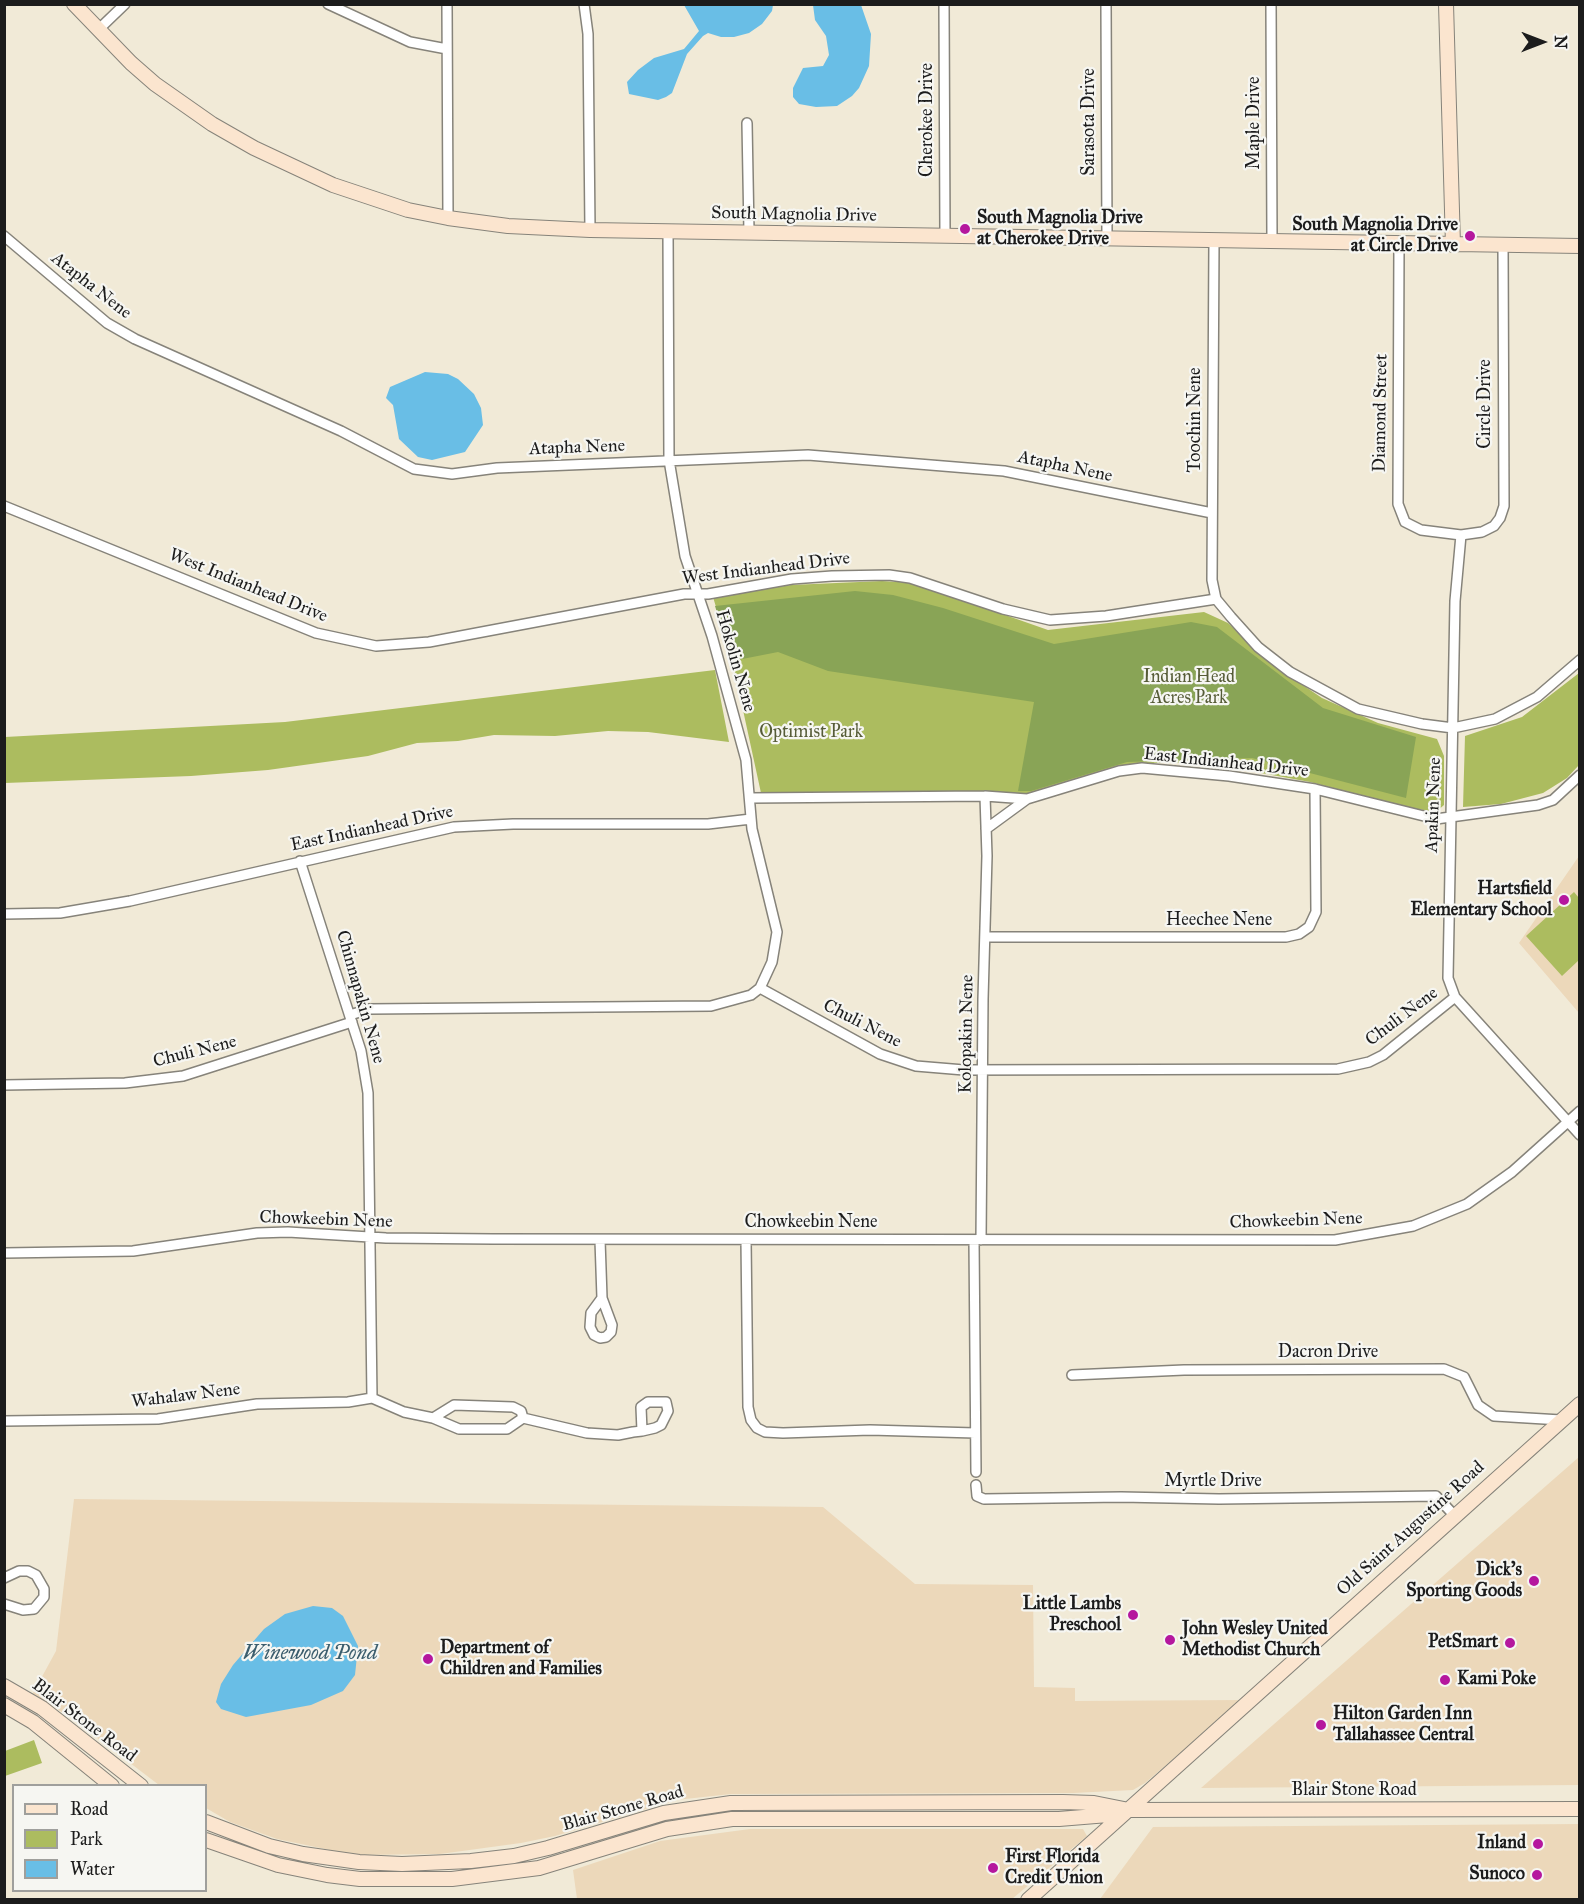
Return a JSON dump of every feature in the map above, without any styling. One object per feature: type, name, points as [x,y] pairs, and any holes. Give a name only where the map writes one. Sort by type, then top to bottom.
[{"type":"main road","name":"South Magnolia Drive","points":[[74,4],[155,84],[212,124],[254,148],[333,185],[408,210],[448,218],[508,226],[590,230],[1580,246]]},
{"type":"main road","points":[[1446,4],[1453,245]]},
{"type":"main road","name":"Old Saint Augustine Road","points":[[1028,1899],[1580,1404]]},
{"type":"main road","name":"Blair Stone Road","points":[[4,1686],[42,1708],[140,1784]]},
{"type":"main road","name":"Blair Stone Road","points":[[4,1705],[33,1722],[111,1784]]},
{"type":"main road","points":[[33,1722],[42,1708]]},
{"type":"main road","points":[[953,1802],[953,1819]]},
{"type":"main road","points":[[972,1802],[972,1819]]},
{"type":"main road","name":"Blair Stone Road","points":[[207,1822],[269,1846],[329,1858],[402,1864],[475,1861],[548,1848],[664,1813],[731,1803],[1094,1803],[1129,1810]]},
{"type":"main road","points":[[832,1803],[832,1819]]},
{"type":"main road","name":"Blair Stone Road","points":[[207,1840],[278,1865],[327,1875],[415,1880],[476,1877],[539,1868],[667,1828],[732,1819],[1085,1817],[1129,1810],[1580,1809]]},
{"type":"main road","points":[[664,1813],[667,1828]]},
{"type":"main road","points":[[327,1875],[329,1858]]},
{"type":"main road","points":[[475,1861],[476,1877]]},
{"type":"street","points":[[98,30],[125,4]]},
{"type":"street","points":[[328,4],[410,42],[447,48]]},
{"type":"street","points":[[447,4],[448,218]]},
{"type":"street","points":[[584,4],[588,34],[590,230]]},
{"type":"street","name":"Cherokee Drive","points":[[944,4],[945,236]]},
{"type":"street","name":"Sarasota Drive","points":[[1106,4],[1107,239]]},
{"type":"street","name":"Maple Drive","points":[[1271,4],[1272,241]]},
{"type":"street","points":[[747,123],[749,232]]},
{"type":"street","name":"Hokolin Nene","points":[[668,231],[669,460],[685,556],[712,636],[746,760],[751,819],[777,932],[772,962],[760,988]]},
{"type":"street","name":"Atapha Nene","points":[[4,236],[107,322],[135,339],[341,430],[414,469],[452,474],[497,468],[808,455],[981,468],[1212,513]]},
{"type":"street","name":"Toochin Nene","points":[[1214,241],[1211,572],[1216,599]]},
{"type":"street","name":"Diamond Street","points":[[1399,244],[1398,504],[1405,522],[1421,530],[1461,535]]},
{"type":"street","name":"Circle Drive","points":[[1461,535],[1482,532],[1494,526],[1500,519],[1504,506],[1503,246]]},
{"type":"street","name":"West Indianhead Drive","points":[[4,506],[316,633],[376,646],[429,642],[684,594],[698,594],[792,579],[889,575],[910,578],[1035,618],[1060,621],[1216,599]]},
{"type":"street","name":"Apakin Nene","points":[[1461,535],[1455,601],[1447,968],[1455,998],[1580,1135]]},
{"type":"street","points":[[1216,599],[1258,647],[1300,678],[1358,709],[1386,718],[1453,728],[1480,723],[1518,709],[1550,687],[1580,660]]},
{"type":"street","name":"East Indianhead Drive","points":[[750,798],[985,796],[1027,799],[1119,771],[1142,768],[1229,776],[1315,789],[1437,819],[1538,805],[1553,800],[1580,775]]},
{"type":"street","name":"Heechee Nene","points":[[985,937],[1286,937],[1299,934],[1309,927],[1316,912],[1315,789]]},
{"type":"street","name":"Kolopakin Nene","points":[[976,1472],[977,1240],[983,1070],[985,796]]},
{"type":"street","points":[[986,829],[1027,799]]},
{"type":"street","name":"East Indianhead Drive","points":[[4,914],[60,913],[118,903],[454,826],[708,824],[751,819]]},
{"type":"street","name":"Chinnapakin Nene","points":[[300,861],[361,1051],[368,1093],[372,1398]]},
{"type":"street","name":"Chuli Nene","points":[[4,1084],[125,1083],[183,1076],[351,1018],[369,1009],[711,1006],[751,995],[760,988],[889,1058],[916,1066],[983,1070],[1312,1070],[1354,1066],[1383,1055],[1455,998]]},
{"type":"street","name":"Chowkeebin Nene","points":[[4,1253],[133,1251],[257,1233],[600,1240],[1335,1240],[1390,1232],[1448,1213],[1485,1193],[1580,1111]]},
{"type":"street","points":[[600,1240],[602,1298]]},
{"type":"street","points":[[746,1240],[748,1407],[751,1420],[757,1428],[765,1432],[783,1433],[870,1430],[975,1433]]},
{"type":"street","name":"Dacron Drive","points":[[1072,1375],[1184,1370],[1444,1369],[1464,1377],[1478,1406],[1494,1416],[1561,1420]]},
{"type":"street","points":[[372,1398],[404,1412],[433,1418],[459,1429],[507,1429],[523,1418],[596,1434],[618,1435],[642,1431]]},
{"type":"street","name":"Wahalaw Nene","points":[[4,1421],[158,1419],[257,1404],[348,1402],[372,1398]]},
{"type":"street","points":[[433,1418],[454,1405],[513,1407],[521,1411],[523,1418]]},
{"type":"street","name":"Myrtle Drive","points":[[976,1485],[977,1496],[984,1499],[1436,1496],[1454,1515]]},
{"type":"street","points":[[4,1578],[19,1571],[28,1571],[36,1575],[44,1589],[44,1597],[34,1609],[23,1610],[4,1604]]},
{"type":"shaded area","name":"Hartsfield Elementary School","points":[[1579,856],[1579,1013],[1519,943]]},
{"type":"shaded area","points":[[1579,1457],[1579,1785],[1201,1788]]},
{"type":"shaded area","points":[[74,1499],[823,1507],[915,1584],[1033,1585],[1034,1687],[1075,1688],[1075,1701],[1243,1700],[1145,1783],[1133,1790],[1073,1793],[731,1794],[676,1800],[555,1836],[521,1843],[440,1854],[354,1855],[277,1839],[230,1822],[207,1809],[207,1784],[158,1784],[67,1715],[32,1695],[56,1651]]},
{"type":"shaded area","points":[[1579,1824],[1579,1899],[1100,1899],[1153,1827]]},
{"type":"shaded area","points":[[750,1829],[1083,1829],[1087,1836],[1012,1899],[577,1899],[573,1870],[660,1841]]},
{"type":"green space","name":"Indian Head Acres Park","points":[[882,581],[914,583],[1048,630],[1204,612],[1228,623],[1273,665],[1322,698],[1378,723],[1437,739],[1444,756],[1444,805],[1436,812],[1405,807],[1310,782],[1223,766],[1184,763],[1142,763],[1121,767],[1032,793],[761,793],[733,664],[713,597],[791,585]]},
{"type":"green space","name":"Indian Head Acres Park","points":[[855,591],[893,595],[943,608],[1054,644],[1191,622],[1217,627],[1323,708],[1416,737],[1406,798],[1252,758],[1127,762],[1031,791],[1018,791],[1034,702],[828,671],[778,652],[732,661],[715,606]]},
{"type":"green space","points":[[715,670],[729,742],[648,732],[608,731],[555,736],[494,735],[458,741],[417,743],[368,756],[268,770],[191,776],[5,783],[5,737],[285,722]]},
{"type":"green space","points":[[1579,673],[1579,765],[1567,778],[1543,793],[1501,804],[1463,807],[1465,736],[1522,717]]},
{"type":"green space","points":[[1574,892],[1579,898],[1579,960],[1562,976],[1526,936]]},
{"type":"green space","points":[[34,1740],[42,1763],[5,1776],[5,1751]]},
{"type":"water","points":[[684,5],[773,5],[772,11],[762,24],[749,33],[734,37],[721,37],[708,33],[703,36],[687,54],[672,93],[666,97],[658,100],[629,94],[627,82],[638,70],[654,58],[684,49],[699,31]]},
{"type":"water","points":[[813,5],[861,5],[871,34],[869,66],[859,88],[837,106],[816,107],[799,104],[793,97],[793,88],[803,68],[823,66],[829,55],[826,36],[815,20]]},
{"type":"water","points":[[425,372],[448,374],[458,379],[474,394],[481,408],[483,425],[465,452],[432,460],[418,457],[399,439],[393,405],[386,398],[390,387]]},
{"type":"water","name":"Winewood Pond","points":[[313,1606],[332,1608],[343,1616],[358,1646],[355,1675],[343,1691],[311,1705],[246,1717],[221,1709],[216,1702],[221,1684],[233,1665],[264,1629],[285,1614]]},
{"type":"place","name":"South Magnolia Drive at Cherokee Drive","points":[[965,229]]},
{"type":"place","name":"South Magnolia Drive at Circle Drive","points":[[1470,236]]},
{"type":"place","name":"Hartsfield Elementary School","points":[[1564,900]]},
{"type":"place","name":"Dick's Sporting Goods","points":[[1534,1581]]},
{"type":"place","name":"Little Lambs Preschool","points":[[1133,1615]]},
{"type":"place","name":"John Wesley United Methodist Church","points":[[1170,1640]]},
{"type":"place","name":"PetSmart","points":[[1510,1643]]},
{"type":"place","name":"Department of Children and Families","points":[[428,1659]]},
{"type":"place","name":"Kami Poke","points":[[1445,1680]]},
{"type":"place","name":"Hilton Garden Inn Tallahassee Central","points":[[1321,1725]]},
{"type":"place","name":"Inland","points":[[1538,1844]]},
{"type":"place","name":"First Florida Credit Union","points":[[993,1868]]},
{"type":"place","name":"Sunoco","points":[[1537,1875]]},
{"type":"park label","name":"Optimist Park","points":[[811,733]]}]
